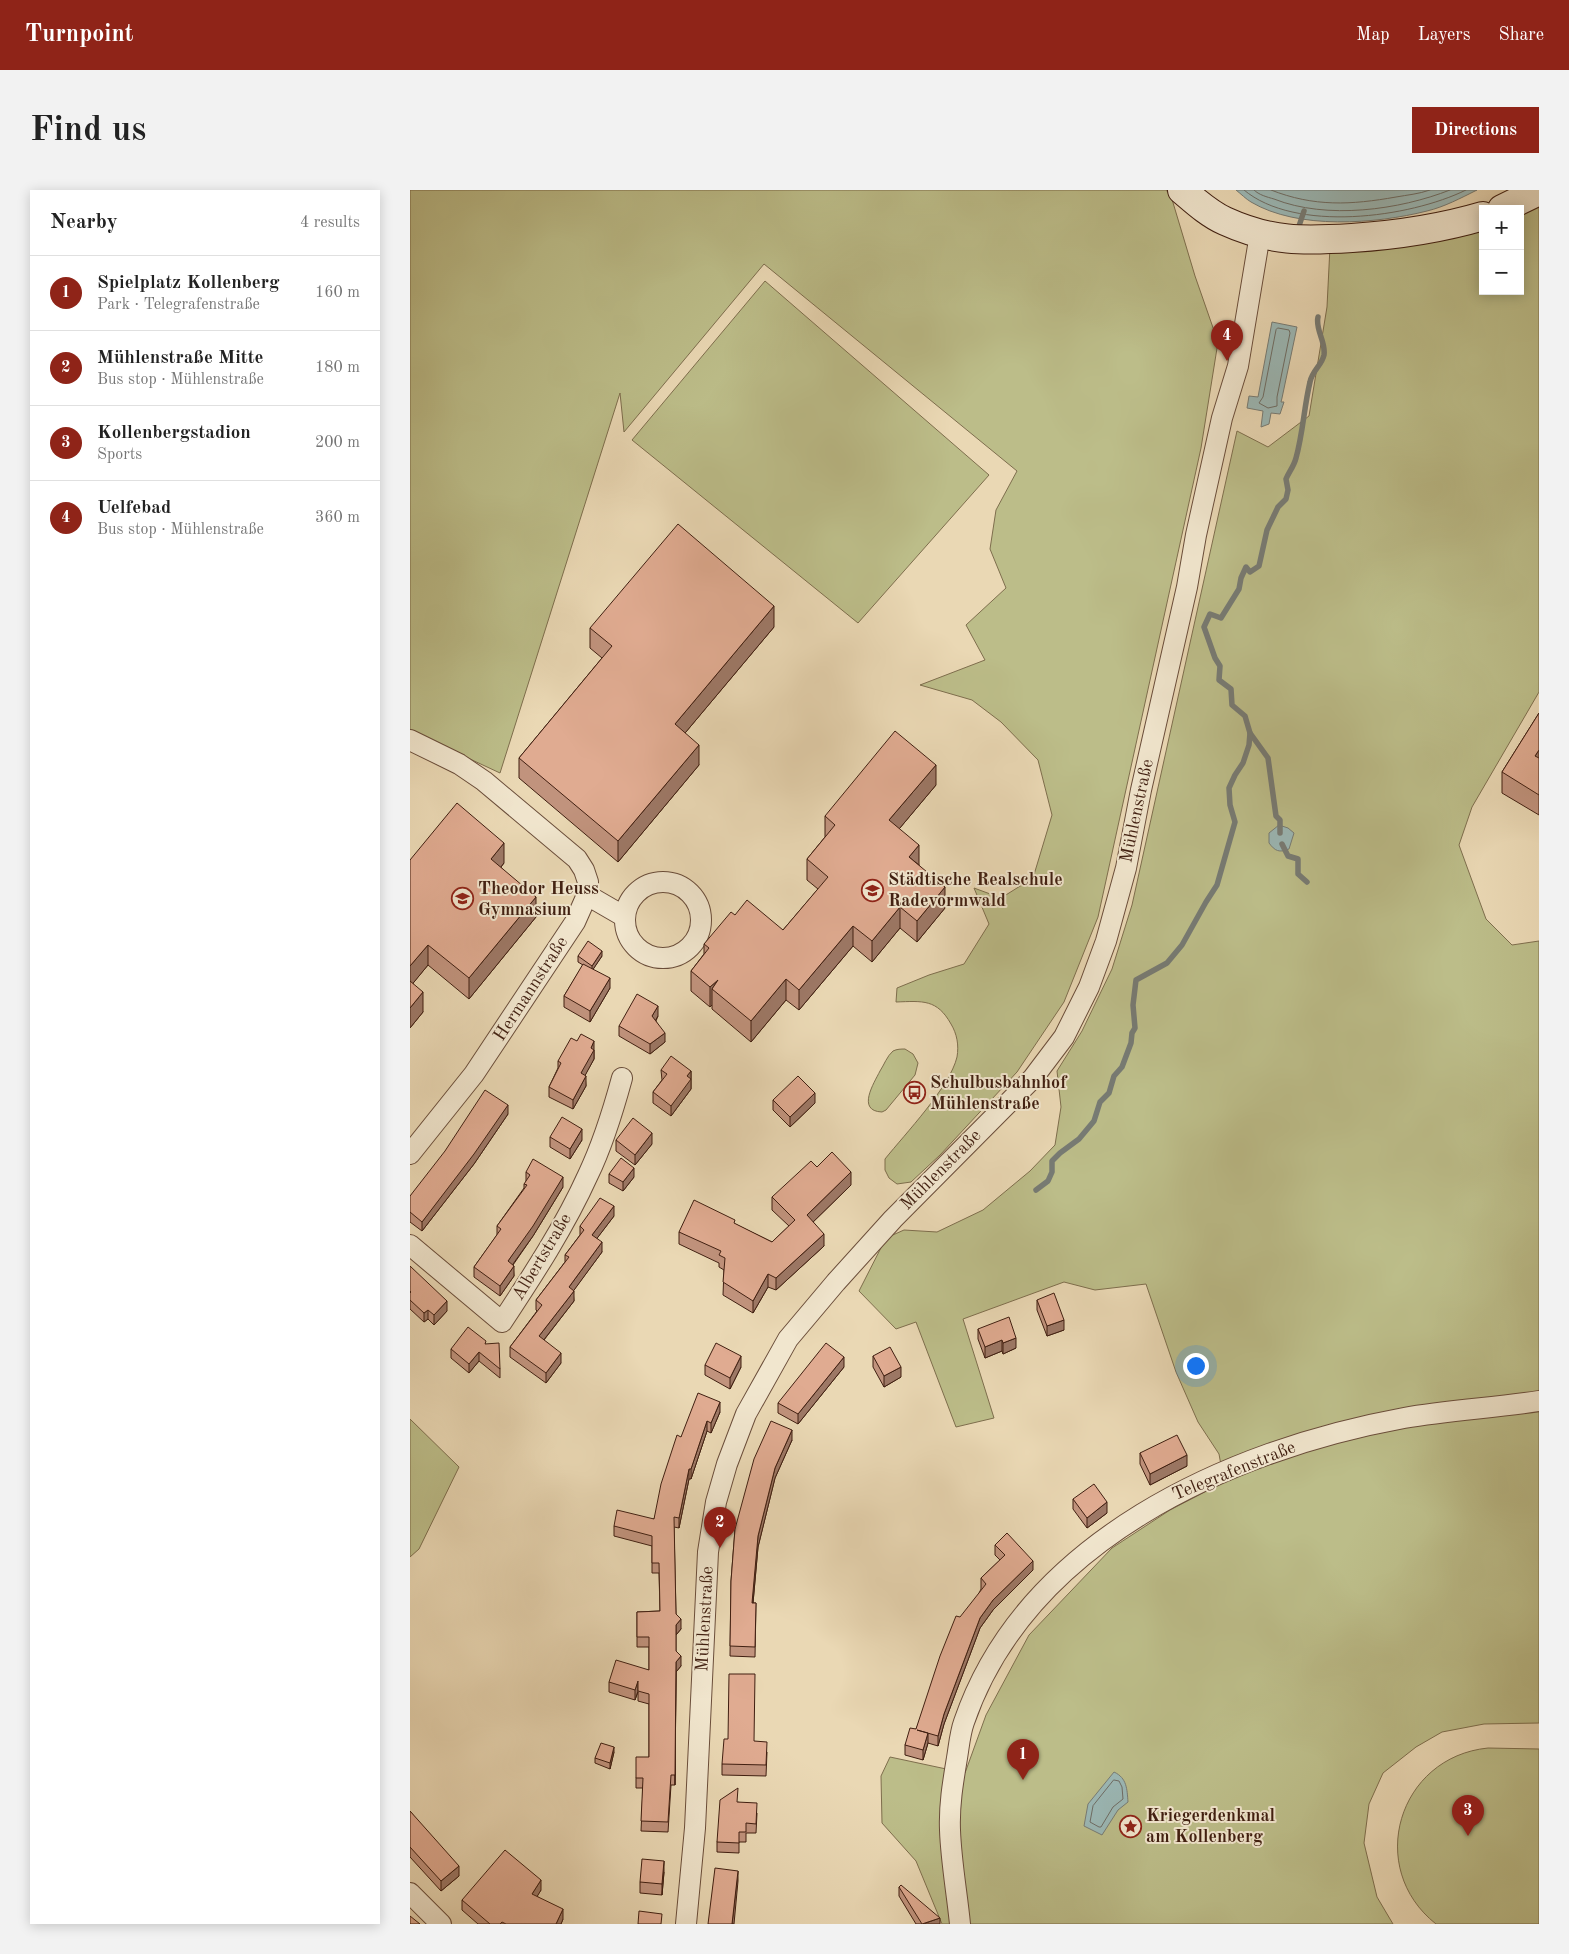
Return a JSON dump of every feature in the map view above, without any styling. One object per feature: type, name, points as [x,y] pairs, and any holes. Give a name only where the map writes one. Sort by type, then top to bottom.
[{"type":"main road","points":[[1182,190],[1204,209],[1224,221],[1260,234],[1306,241],[1370,237],[1434,229],[1479,217]]},
{"type":"main road","points":[[1510,205],[1539,191]]},
{"type":"street","name":"Mühlenstraße","points":[[686,1924],[695,1828],[708,1552],[716,1502],[727,1464],[746,1414],[788,1339],[893,1219],[1033,1078],[1064,1037],[1089,987],[1106,941],[1126,868],[1145,771],[1187,587],[1196,535],[1222,418],[1240,358],[1260,234]]},
{"type":"street","points":[[410,740],[460,764],[484,780],[577,859],[584,870],[588,882],[587,894],[625,917]]},
{"type":"street","name":"Hermannstraße","points":[[410,1154],[474,1074],[575,922],[587,894]]},
{"type":"street","name":"Albertstraße","points":[[410,1245],[502,1322],[531,1278],[588,1174],[611,1116],[622,1078]]},
{"type":"street","name":"Telegrafenstraße","points":[[960,1924],[950,1829],[951,1798],[963,1724],[982,1680],[999,1650],[1038,1598],[1066,1570],[1126,1524],[1152,1507],[1204,1480],[1268,1455],[1341,1432],[1406,1418],[1499,1408],[1539,1401]]},
{"type":"street","points":[[410,1893],[441,1924]]},
{"type":"green space","points":[[410,190],[1166,190],[1171,196],[1195,276],[1218,342],[1201,448],[1098,917],[1064,1002],[1017,1072],[940,1155],[911,1182],[897,1184],[889,1178],[885,1170],[885,1159],[926,1110],[946,1082],[957,1057],[958,1044],[953,1028],[940,1010],[928,1003],[896,1002],[897,988],[964,964],[989,924],[974,888],[1001,898],[1033,878],[1052,815],[1038,760],[1001,722],[972,700],[920,685],[985,660],[966,625],[1006,588],[990,549],[996,510],[1017,471],[764,264],[624,432],[620,393],[500,773],[410,731]]},
{"type":"green space","points":[[1539,199],[1539,692],[1472,807],[1459,845],[1486,919],[1512,945],[1539,941],[1539,1723],[1484,1724],[1442,1732],[1416,1747],[1383,1773],[1369,1804],[1364,1843],[1377,1897],[1393,1924],[942,1924],[916,1861],[882,1823],[881,1776],[890,1757],[965,1773],[986,1715],[1029,1635],[1112,1548],[1170,1510],[1224,1482],[1219,1454],[1198,1422],[1176,1372],[1146,1284],[1095,1290],[1064,1282],[963,1319],[994,1418],[956,1427],[916,1322],[896,1329],[859,1291],[886,1238],[904,1230],[937,1232],[983,1210],[1030,1171],[1055,1145],[1061,1107],[1057,1071],[1082,1031],[1112,969],[1132,905],[1237,431],[1268,447],[1309,416],[1327,307],[1330,247],[1479,226],[1479,295],[1524,295],[1524,207]]},
{"type":"green space","points":[[765,281],[989,475],[858,623],[632,440]]},
{"type":"green space","points":[[905,1049],[913,1054],[918,1063],[915,1075],[886,1110],[882,1112],[874,1110],[868,1102],[874,1082],[891,1053],[896,1050]]},
{"type":"green space","points":[[410,1419],[459,1467],[419,1549],[410,1557]]},
{"type":"green space","points":[[1488,1748],[1539,1749],[1539,1924],[1436,1924],[1414,1901],[1402,1874],[1398,1846],[1402,1818],[1413,1793],[1432,1771],[1457,1756]]},
{"type":"water","points":[[1236,190],[1477,190],[1446,205],[1427,211],[1385,219],[1337,222],[1314,221],[1270,211],[1251,202]]},
{"type":"water","points":[[1272,322],[1297,327],[1281,402],[1284,402],[1280,414],[1271,413],[1269,424],[1261,427],[1263,411],[1247,408],[1249,396],[1258,397]]},
{"type":"water","points":[[1279,825],[1288,828],[1294,833],[1289,849],[1282,851],[1275,849],[1269,843],[1269,833]]},
{"type":"water","points":[[1114,1772],[1122,1777],[1124,1781],[1127,1788],[1128,1802],[1118,1810],[1102,1835],[1084,1826],[1088,1804]]},
{"type":"building","points":[[678,524],[774,606],[675,724],[699,745],[618,841],[519,758],[612,646],[590,628]]},
{"type":"building","points":[[1539,713],[1539,750],[1535,756],[1539,758],[1539,795],[1502,772]]},
{"type":"building","name":"Städtische Realschule Radevormwald","points":[[895,731],[936,765],[889,820],[919,845],[909,857],[945,887],[917,921],[900,907],[872,941],[853,926],[799,990],[786,979],[751,1021],[712,989],[718,980],[710,987],[691,971],[709,948],[704,944],[731,912],[735,915],[747,900],[783,930],[828,877],[807,859],[835,825],[825,816]]},
{"type":"building","name":"Theodor Heuss Gymnasium","points":[[457,803],[504,843],[491,859],[536,897],[469,978],[428,945],[410,966],[410,860]]},
{"type":"building","points":[[588,941],[602,951],[592,966],[578,956]]},
{"type":"building","points":[[583,964],[610,978],[590,1011],[564,996]]},
{"type":"building","points":[[410,981],[423,992],[410,1008]]},
{"type":"building","points":[[637,994],[658,1006],[652,1016],[665,1033],[650,1044],[619,1026]]},
{"type":"building","points":[[581,1034],[594,1041],[591,1048],[594,1050],[581,1073],[586,1076],[573,1100],[549,1087],[561,1063],[558,1061],[571,1038],[577,1041]]},
{"type":"building","points":[[671,1056],[691,1071],[687,1076],[691,1079],[671,1106],[653,1092],[667,1074],[661,1070]]},
{"type":"building","points":[[798,1076],[815,1093],[790,1117],[773,1100]]},
{"type":"building","points":[[485,1090],[508,1105],[474,1154],[422,1222],[410,1212],[410,1196],[445,1151]]},
{"type":"building","points":[[562,1117],[582,1129],[570,1149],[550,1137]]},
{"type":"building","points":[[633,1118],[652,1133],[635,1155],[616,1140]]},
{"type":"building","points":[[832,1152],[851,1172],[807,1215],[824,1234],[776,1278],[768,1274],[753,1301],[723,1282],[725,1258],[719,1255],[721,1251],[679,1232],[694,1200],[735,1220],[734,1223],[772,1242],[795,1220],[772,1197],[811,1161],[817,1167]]},
{"type":"building","points":[[621,1158],[634,1168],[623,1182],[609,1174]]},
{"type":"building","points":[[533,1159],[563,1177],[533,1226],[508,1261],[514,1266],[500,1286],[474,1267],[501,1229],[497,1226],[527,1185],[524,1184],[530,1175],[526,1172]]},
{"type":"building","points":[[600,1198],[614,1206],[592,1235],[602,1242],[569,1287],[574,1291],[539,1336],[561,1353],[546,1373],[510,1347],[542,1305],[536,1300],[569,1257],[565,1255],[584,1230],[580,1226]]},
{"type":"building","points":[[410,1266],[447,1301],[434,1315],[428,1310],[424,1313],[410,1300]]},
{"type":"building","points":[[1054,1293],[1064,1320],[1047,1326],[1037,1300]]},
{"type":"building","points":[[1009,1317],[1016,1338],[1003,1343],[1002,1340],[985,1347],[978,1329]]},
{"type":"building","points":[[468,1327],[486,1341],[485,1344],[499,1343],[500,1369],[479,1352],[469,1364],[451,1349]]},
{"type":"building","points":[[716,1343],[741,1356],[730,1378],[705,1365]]},
{"type":"building","points":[[826,1343],[844,1357],[798,1414],[778,1403]]},
{"type":"building","points":[[890,1347],[901,1367],[884,1376],[873,1356]]},
{"type":"building","points":[[698,1393],[720,1402],[711,1423],[707,1421],[691,1469],[689,1469],[679,1518],[674,1517],[676,1614],[681,1619],[676,1625],[676,1651],[681,1656],[676,1662],[675,1775],[671,1775],[668,1822],[641,1821],[643,1778],[636,1778],[636,1757],[649,1757],[649,1694],[638,1691],[638,1681],[635,1690],[609,1682],[616,1660],[649,1670],[649,1637],[637,1637],[637,1612],[660,1611],[659,1563],[652,1563],[652,1536],[614,1526],[617,1510],[654,1519],[661,1484],[677,1435],[681,1437]]},
{"type":"building","points":[[771,1421],[792,1430],[775,1468],[758,1536],[752,1603],[756,1603],[755,1647],[730,1646],[731,1581],[735,1529],[754,1459]]},
{"type":"building","points":[[1177,1435],[1187,1455],[1150,1474],[1140,1453]]},
{"type":"building","points":[[1094,1484],[1107,1502],[1087,1518],[1073,1499]]},
{"type":"building","points":[[1007,1533],[1033,1561],[993,1600],[980,1618],[944,1714],[938,1736],[928,1733],[923,1750],[905,1745],[910,1728],[916,1729],[940,1656],[956,1616],[960,1617],[986,1584],[981,1578],[1005,1555],[995,1545]]},
{"type":"building","points":[[729,1674],[755,1674],[754,1741],[767,1742],[766,1765],[722,1764],[724,1739],[728,1739]]},
{"type":"building","points":[[601,1743],[614,1747],[610,1763],[595,1758]]},
{"type":"building","points":[[738,1788],[737,1802],[757,1803],[756,1824],[746,1823],[746,1832],[739,1832],[739,1843],[717,1842],[720,1800]]},
{"type":"building","points":[[410,1811],[459,1866],[441,1881],[410,1847]]},
{"type":"building","points":[[505,1850],[541,1880],[532,1894],[563,1909],[556,1924],[506,1924],[502,1922],[500,1924],[490,1924],[462,1900]]},
{"type":"building","points":[[642,1859],[664,1861],[662,1884],[640,1882]]},
{"type":"building","points":[[715,1868],[738,1871],[732,1924],[708,1924]]},
{"type":"building","points":[[901,1885],[940,1918],[922,1924],[899,1887]]},
{"type":"building","points":[[639,1911],[662,1914],[661,1924],[638,1924]]},
{"type":"building","points":[[410,1916],[420,1924],[410,1924]]},
{"type":"waterway","points":[[1299,226],[1304,211]]},
{"type":"waterway","points":[[1036,1190],[1048,1181],[1052,1172],[1052,1161],[1079,1139],[1094,1121],[1100,1102],[1109,1093],[1114,1076],[1122,1067],[1135,1028],[1133,1005],[1136,980],[1167,963],[1182,945],[1217,885],[1235,822],[1230,805],[1229,788],[1243,763],[1249,745],[1250,733],[1245,716],[1232,705],[1231,689],[1219,680],[1220,666],[1215,658],[1204,627],[1210,614],[1221,618],[1239,589],[1246,567],[1250,572],[1259,566],[1267,530],[1278,507],[1286,499],[1288,490],[1286,479],[1294,464],[1298,449],[1310,382],[1324,355],[1317,322],[1318,317]]},
{"type":"waterway","points":[[1250,733],[1268,758],[1276,816],[1280,820],[1280,833]]},
{"type":"waterway","points":[[1282,844],[1288,856],[1298,859],[1298,874],[1307,882]]},
{"type":"place","name":"Uelfebad","points":[[1227,361]]},
{"type":"place","name":"Städtische Realschule Radevormwald","points":[[872,890]]},
{"type":"place","name":"Theodor Heuss Gymnasium","points":[[462,899]]},
{"type":"place","name":"Schulbusbahnhof Mühlenstraße","points":[[914,1093]]},
{"type":"place","name":"Mühlenstraße Mitte","points":[[720,1548]]},
{"type":"place","name":"Spielplatz Kollenberg","points":[[1023,1780]]},
{"type":"place","name":"Kriegerdenkmal am Kollenberg","points":[[1130,1826]]},
{"type":"place","name":"Kollenbergstadion","points":[[1468,1836]]}]
